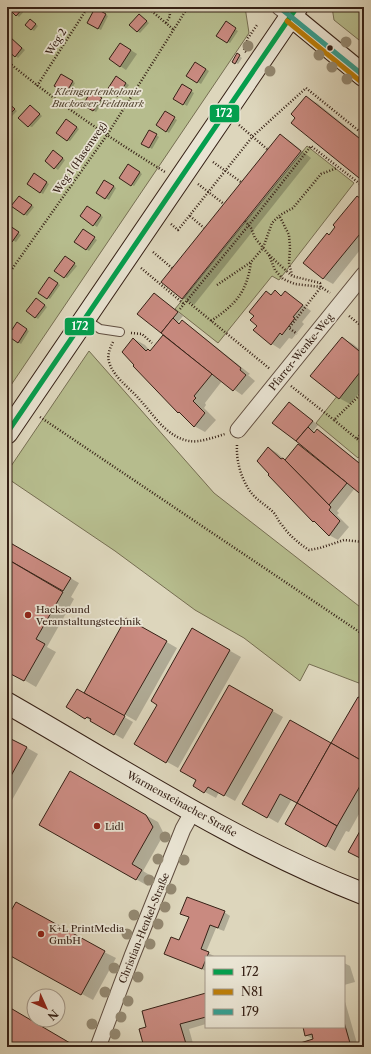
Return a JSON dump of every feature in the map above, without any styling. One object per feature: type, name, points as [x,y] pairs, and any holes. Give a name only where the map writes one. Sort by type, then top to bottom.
[{"type":"street","points":[[7,433],[178,180],[289,10],[364,76]]},
{"type":"street","name":"Pfarrer-Wenke-Weg","points":[[238,430],[364,274]]},
{"type":"street","name":"Warmensteinacher Straße","points":[[7,703],[193,811],[273,854],[364,894]]},
{"type":"street","name":"Christian-Henkel-Straße","points":[[98,1047],[183,829],[193,811]]},
{"type":"lane","points":[[84,318],[100,329],[120,332]]},
{"type":"path","name":"Weg 2","points":[[37,86],[88,7]]},
{"type":"path","points":[[147,7],[174,30]]},
{"type":"path","points":[[166,24],[170,16],[169,7]]},
{"type":"path","name":"Weg 1 (Hasenweg)","points":[[7,276],[107,135],[188,7]]},
{"type":"path","points":[[246,52],[244,50],[248,38],[257,25]]},
{"type":"path","points":[[7,61],[37,86],[107,135],[178,180]]},
{"type":"path","points":[[171,224],[178,230],[253,136],[306,88],[364,135]]},
{"type":"path","points":[[239,125],[268,149]]},
{"type":"path","points":[[180,309],[311,146],[337,168],[364,187]]},
{"type":"path","points":[[213,162],[241,182]]},
{"type":"path","points":[[217,285],[251,262],[263,248],[272,223],[293,208],[321,174],[337,168]]},
{"type":"path","points":[[198,184],[224,204]]},
{"type":"path","points":[[190,216],[204,228]]},
{"type":"path","points":[[280,217],[289,235],[289,263],[292,276]]},
{"type":"path","points":[[245,221],[263,248],[292,276],[320,283],[321,287],[340,304],[349,316],[364,328]]},
{"type":"path","points":[[153,252],[172,268]]},
{"type":"path","points":[[269,255],[275,270],[283,279],[295,284],[321,287]]},
{"type":"path","points":[[211,321],[227,310],[245,288],[251,262]]},
{"type":"path","points":[[141,268],[184,304]]},
{"type":"path","points":[[309,343],[289,328],[321,287]]},
{"type":"path","points":[[187,301],[364,445]]},
{"type":"path","points":[[152,343],[142,334],[120,332],[108,355],[109,363],[116,374],[142,401],[166,430],[190,442],[210,439],[238,430],[237,455],[241,474],[247,486],[254,496],[274,513],[281,525],[296,542],[309,550],[344,540],[364,542]]},
{"type":"path","points":[[334,420],[364,391]]},
{"type":"path","points":[[40,417],[364,635]]},
{"type":"path","points":[[357,439],[364,429]]},
{"type":"green space","name":"Kleingartenkolonie Buckower Feldmark","points":[[7,7],[245,7],[249,33],[7,391]]},
{"type":"green space","points":[[332,7],[364,7],[364,44],[334,20]]},
{"type":"green space","points":[[307,146],[354,183],[279,280],[272,276],[218,343],[175,309]]},
{"type":"green space","points":[[89,351],[214,493],[364,610],[364,685],[309,664],[300,681],[244,638],[195,610],[115,551],[7,478],[7,472]]},
{"type":"green space","points":[[364,362],[364,451],[358,458],[316,423]]},
{"type":"building","points":[[7,7],[24,7],[16,16]]},
{"type":"building","points":[[40,7],[49,7],[45,12]]},
{"type":"building","points":[[95,8],[106,14],[98,29],[87,23]]},
{"type":"building","points":[[139,14],[147,21],[137,32],[129,25]]},
{"type":"building","points":[[30,19],[36,24],[31,30],[25,25]]},
{"type":"building","points":[[226,21],[236,28],[227,43],[216,36]]},
{"type":"building","points":[[10,37],[22,48],[15,57],[7,50],[7,41]]},
{"type":"building","points":[[120,43],[131,50],[120,67],[109,59]]},
{"type":"building","points":[[237,53],[240,55],[235,64],[232,62]]},
{"type":"building","points":[[195,62],[206,69],[197,83],[186,76]]},
{"type":"building","points":[[61,74],[73,81],[66,93],[54,86]]},
{"type":"building","points":[[116,76],[126,83],[117,97],[107,90]]},
{"type":"building","points":[[182,84],[192,90],[183,105],[173,99]]},
{"type":"building","points":[[91,91],[102,98],[93,111],[83,105]]},
{"type":"building","points":[[306,96],[364,142],[364,182],[291,123],[295,118],[291,114]]},
{"type":"building","points":[[7,102],[15,109],[7,117]]},
{"type":"building","points":[[30,105],[40,114],[28,127],[18,118]]},
{"type":"building","points":[[165,111],[175,117],[166,132],[156,125]]},
{"type":"building","points":[[66,119],[77,127],[67,141],[56,133]]},
{"type":"building","points":[[149,130],[157,134],[149,148],[141,144]]},
{"type":"building","points":[[280,134],[301,151],[182,299],[161,282]]},
{"type":"building","points":[[53,150],[63,158],[54,169],[45,161]]},
{"type":"building","points":[[128,164],[140,172],[131,186],[119,178]]},
{"type":"building","points":[[34,173],[47,182],[40,193],[27,184]]},
{"type":"building","points":[[104,180],[114,186],[105,199],[96,193]]},
{"type":"building","points":[[19,196],[32,205],[24,215],[11,206]]},
{"type":"building","points":[[357,196],[364,201],[364,229],[323,279],[303,263],[327,233],[329,235],[335,227],[333,225]]},
{"type":"building","points":[[87,206],[101,215],[93,226],[80,216]]},
{"type":"building","points":[[7,224],[19,232],[12,242],[7,238]]},
{"type":"building","points":[[83,229],[95,237],[86,250],[74,242]]},
{"type":"building","points":[[65,256],[75,263],[64,278],[54,271]]},
{"type":"building","points":[[49,277],[58,283],[47,299],[38,293]]},
{"type":"building","points":[[275,290],[281,296],[285,291],[303,305],[293,317],[295,318],[282,335],[280,333],[271,345],[253,330],[257,326],[250,320],[254,316],[249,312],[266,291],[271,295]]},
{"type":"building","points":[[154,293],[178,312],[161,333],[137,314]]},
{"type":"building","points":[[36,298],[45,305],[35,318],[26,311]]},
{"type":"building","points":[[173,318],[179,324],[182,320],[241,368],[240,370],[246,375],[233,391],[161,333]]},
{"type":"building","points":[[17,322],[27,329],[18,343],[8,336]]},
{"type":"building","points":[[163,335],[212,374],[194,396],[196,398],[193,401],[205,413],[194,427],[179,412],[178,413],[133,366],[134,365],[122,352],[133,338],[146,351],[148,349],[150,351]]},
{"type":"building","points":[[342,337],[364,355],[364,367],[339,399],[310,376]]},
{"type":"building","points":[[289,402],[313,421],[296,441],[272,423]]},
{"type":"building","points":[[308,427],[314,433],[317,429],[364,467],[364,497],[296,441]]},
{"type":"building","points":[[298,444],[347,483],[329,505],[285,460]]},
{"type":"building","points":[[268,447],[281,459],[283,458],[331,507],[329,510],[340,521],[329,536],[314,521],[313,522],[268,475],[269,474],[257,461]]},
{"type":"building","points":[[7,541],[71,578],[63,591],[7,559]]},
{"type":"building","name":"Hacksound Veranstaltungstechnik","points":[[7,559],[63,592],[36,639],[45,644],[24,681],[7,672]]},
{"type":"building","points":[[126,618],[167,641],[124,716],[84,693]]},
{"type":"building","points":[[192,628],[230,650],[166,763],[134,744],[157,705],[151,701]]},
{"type":"building","points":[[229,685],[273,710],[224,796],[208,787],[204,793],[193,786],[196,780],[180,771]]},
{"type":"building","points":[[77,689],[125,716],[114,735],[90,721],[91,719],[87,717],[85,719],[66,707]]},
{"type":"building","points":[[358,697],[364,699],[364,762],[331,743]]},
{"type":"building","points":[[290,720],[331,743],[297,803],[280,794],[267,818],[242,804]]},
{"type":"building","points":[[7,737],[27,747],[7,783]]},
{"type":"building","points":[[331,743],[364,762],[364,779],[337,826],[297,803]]},
{"type":"building","name":"Lidl","points":[[70,771],[146,815],[153,827],[132,864],[142,870],[136,880],[39,825]]},
{"type":"building","points":[[297,803],[337,826],[326,847],[285,824]]},
{"type":"building","points":[[364,824],[364,860],[348,852]]},
{"type":"building","points":[[187,897],[225,911],[218,928],[210,925],[201,949],[209,952],[207,956],[205,956],[205,962],[202,969],[164,954],[171,937],[179,940],[189,917],[180,914]]},
{"type":"building","name":"K+L PrintMedia GmbH","points":[[16,902],[105,951],[81,995],[7,954],[7,918]]},
{"type":"building","points":[[205,993],[205,1017],[180,1024],[187,1047],[144,1047],[139,1029],[146,1027],[142,1011]]},
{"type":"building","points":[[7,1006],[26,1017],[26,1028],[44,1028],[70,1043],[68,1047],[10,1047],[7,1045]]},
{"type":"building","points":[[345,1026],[350,1043],[342,1045],[342,1047],[298,1047],[297,1044],[313,1039],[312,1034],[305,1036],[303,1028],[345,1028]]},
{"type":"transit line","name":"179","points":[[279,7],[364,76]]},
{"type":"transit line","name":"172","points":[[7,433],[297,7]]},
{"type":"transit line","name":"N81","points":[[287,21],[360,81]]},
{"type":"place","name":"Hacksound Veranstaltungstechnik","points":[[28,615]]},
{"type":"place","name":"Lidl","points":[[97,826]]},
{"type":"place","name":"K+L PrintMedia GmbH","points":[[41,934]]}]
